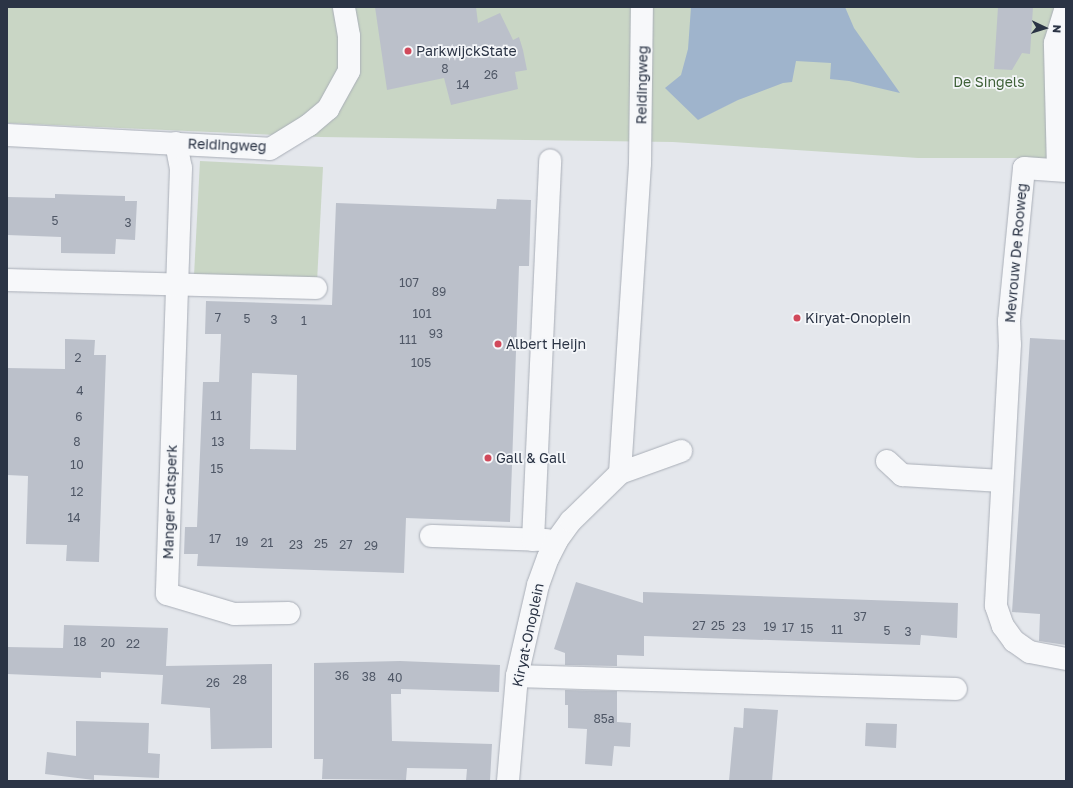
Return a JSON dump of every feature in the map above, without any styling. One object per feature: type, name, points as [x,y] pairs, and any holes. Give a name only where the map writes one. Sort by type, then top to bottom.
[{"type":"street","name":"Reidingweg","points":[[7,135],[176,142],[270,149],[310,124],[328,109],[349,71],[349,36],[344,7]]},
{"type":"street","name":"Reidingweg","points":[[620,473],[640,163],[642,7]]},
{"type":"street","name":"Mevrouw De Rooweg","points":[[1002,481],[1010,344],[1010,313],[1024,168],[1062,170],[1055,42],[1066,8]]},
{"type":"street","name":"Manger Catsperk","points":[[176,142],[181,168],[167,594],[234,614],[289,613]]},
{"type":"street","points":[[532,540],[550,160]]},
{"type":"street","points":[[7,280],[316,288]]},
{"type":"street","name":"Kiryat-Onoplein","points":[[508,781],[517,676],[538,585],[548,558],[557,540],[571,521],[620,473],[681,451]]},
{"type":"street","points":[[887,461],[902,475],[1002,481],[996,606],[1003,626],[1014,641],[1030,652],[1066,659]]},
{"type":"street","points":[[431,536],[557,540]]},
{"type":"street","points":[[517,676],[956,689]]},
{"type":"green space","name":"De Singels","points":[[7,7],[1066,7],[1066,158],[918,158],[673,142],[321,137],[7,123]]},
{"type":"green space","points":[[200,161],[323,167],[317,282],[194,276]]},
{"type":"water","points":[[691,7],[845,7],[854,28],[900,93],[849,81],[830,79],[831,63],[796,61],[792,82],[783,83],[738,100],[698,120],[665,88],[681,75],[688,49]]},
{"type":"building","points":[[375,7],[476,7],[478,23],[500,13],[513,40],[519,37],[523,50],[527,70],[515,72],[518,89],[451,105],[444,78],[387,90]]},
{"type":"building","points":[[998,7],[1033,7],[1030,54],[1022,53],[1012,70],[994,69]]},
{"type":"building","points":[[55,194],[125,196],[125,201],[137,201],[135,240],[116,239],[115,254],[61,253],[61,237],[7,235],[7,197],[55,198]]},
{"type":"building","points":[[497,199],[531,200],[529,266],[519,266],[510,522],[406,518],[404,573],[197,566],[198,554],[184,554],[185,527],[197,527],[203,382],[219,382],[221,334],[205,334],[206,301],[332,305],[336,203],[496,209]],"holes":[[[252,373],[297,375],[296,450],[250,449]]]},
{"type":"building","points":[[1030,338],[1066,340],[1066,645],[1039,641],[1040,614],[1012,612]]},
{"type":"building","points":[[65,339],[95,340],[94,355],[106,355],[99,562],[66,561],[67,545],[26,544],[28,476],[7,475],[7,368],[65,369]]},
{"type":"building","points":[[576,582],[643,603],[643,592],[958,603],[957,638],[921,635],[920,645],[644,636],[644,656],[617,655],[617,666],[565,665],[565,653],[554,649]]},
{"type":"building","points":[[64,625],[168,628],[166,666],[272,664],[272,748],[211,749],[210,708],[161,704],[163,675],[101,672],[101,678],[7,674],[7,647],[63,648]]},
{"type":"building","points":[[400,661],[500,665],[499,692],[401,689],[401,694],[391,694],[392,741],[492,744],[490,781],[466,781],[467,769],[407,768],[406,780],[322,779],[323,759],[314,759],[314,663]]},
{"type":"building","points":[[565,690],[617,691],[617,722],[631,723],[630,747],[614,746],[612,766],[585,764],[587,729],[568,728],[568,705],[565,705]]},
{"type":"building","points":[[744,708],[778,710],[772,781],[729,781],[734,727],[743,728]]},
{"type":"building","points":[[76,721],[149,723],[148,753],[160,754],[159,778],[94,775],[94,780],[45,774],[47,752],[76,756]]},
{"type":"building","points":[[866,723],[897,724],[896,748],[865,746]]},
{"type":"place","name":"ParkwijckState","points":[[408,51]]},
{"type":"place","name":"Kiryat-Onoplein","points":[[797,318]]},
{"type":"place","name":"Albert Heijn","points":[[498,344]]},
{"type":"place","name":"Gall & Gall","points":[[488,458]]}]
